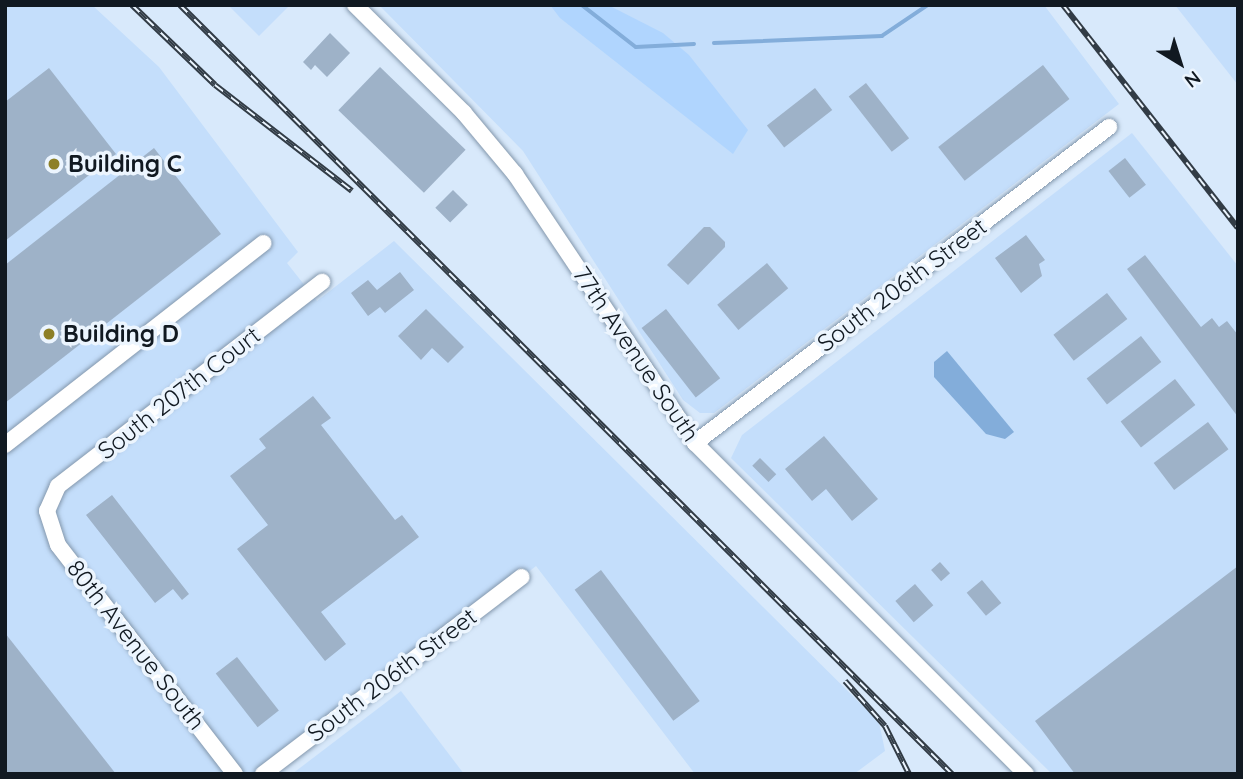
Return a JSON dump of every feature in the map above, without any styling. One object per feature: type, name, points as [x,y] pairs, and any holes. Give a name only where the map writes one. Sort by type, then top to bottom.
[{"type":"street","name":"77th Avenue South","points":[[355,5],[464,113],[515,174],[695,443],[1026,774]]},
{"type":"street","name":"South 206th Street","points":[[695,443],[1109,127]]},
{"type":"street","points":[[5,445],[264,243]]},
{"type":"street","name":"South 207th Court","points":[[47,511],[58,486],[322,282]]},
{"type":"street","name":"80th Avenue South","points":[[47,511],[58,545],[235,774]]},
{"type":"street","name":"South 206th Street","points":[[263,774],[522,576]]},
{"type":"shaded area","points":[[5,5],[92,5],[159,67],[298,252],[287,263],[317,301],[394,241],[879,722],[885,751],[854,774],[695,774],[536,566],[526,574],[521,567],[253,774],[5,774]]},
{"type":"shaded area","points":[[228,5],[290,5],[259,36]]},
{"type":"shaded area","points":[[379,5],[1044,5],[1119,104],[714,413],[700,413],[683,400],[523,151]]},
{"type":"shaded area","points":[[550,5],[608,5],[663,33],[689,55],[748,130],[733,154],[560,18]]},
{"type":"shaded area","points":[[1175,5],[1238,5],[1238,85]]},
{"type":"shaded area","points":[[1132,133],[1238,266],[1238,774],[1052,774],[731,458],[742,435]]},
{"type":"shaded area","points":[[947,351],[1014,432],[1005,439],[986,434],[934,377],[934,362]]},
{"type":"shaded area","points":[[401,691],[464,774],[292,774]]},
{"type":"building","points":[[330,33],[350,53],[327,77],[315,65],[311,70],[303,62]]},
{"type":"building","points":[[1043,65],[1069,99],[965,181],[938,147]]},
{"type":"building","points":[[380,67],[466,150],[424,193],[338,110]]},
{"type":"building","name":"Building C","points":[[49,68],[116,154],[5,241],[5,102]]},
{"type":"building","points":[[866,83],[909,138],[892,152],[849,97]]},
{"type":"building","points":[[815,88],[832,110],[784,148],[767,126]]},
{"type":"building","name":"Building D","points":[[154,148],[221,234],[5,403],[5,265]]},
{"type":"building","points":[[1125,158],[1146,185],[1129,198],[1108,171]]},
{"type":"building","points":[[453,190],[468,205],[450,223],[435,208]]},
{"type":"building","points":[[704,227],[710,227],[725,242],[725,247],[688,285],[667,265]]},
{"type":"building","points":[[1026,235],[1045,260],[1039,264],[1042,276],[1021,293],[995,258]]},
{"type":"building","points":[[1145,255],[1201,327],[1212,318],[1219,327],[1227,321],[1238,335],[1238,417],[1127,269]]},
{"type":"building","points":[[767,263],[788,288],[738,330],[717,305]]},
{"type":"building","points":[[400,272],[414,290],[385,313],[380,307],[368,316],[351,293],[368,280],[377,290]]},
{"type":"building","points":[[1107,293],[1127,319],[1074,361],[1053,335]]},
{"type":"building","points":[[426,309],[464,347],[448,363],[432,348],[421,360],[398,336]]},
{"type":"building","points":[[666,309],[720,378],[696,397],[642,328]]},
{"type":"building","points":[[1141,336],[1161,362],[1107,404],[1087,378]]},
{"type":"building","points":[[1175,379],[1195,405],[1141,447],[1121,421]]},
{"type":"building","points":[[313,396],[331,418],[321,425],[395,520],[402,515],[419,537],[321,612],[346,644],[325,661],[237,549],[268,525],[230,476],[266,448],[259,439]]},
{"type":"building","points":[[1208,422],[1228,449],[1174,490],[1154,463]]},
{"type":"building","points":[[824,436],[878,499],[852,521],[826,489],[812,501],[785,469]]},
{"type":"building","points":[[760,458],[776,474],[768,482],[752,466]]},
{"type":"building","points":[[112,495],[189,594],[182,600],[173,589],[155,603],[86,515]]},
{"type":"building","points":[[940,562],[950,573],[941,581],[931,570]]},
{"type":"building","points":[[1238,566],[1238,774],[1075,774],[1035,721]]},
{"type":"building","points":[[601,570],[700,701],[673,721],[575,590]]},
{"type":"building","points":[[982,580],[1001,603],[986,616],[967,593]]},
{"type":"building","points":[[915,584],[933,605],[914,622],[895,601]]},
{"type":"building","points":[[5,633],[116,774],[5,774]]},
{"type":"building","points":[[237,657],[279,711],[258,727],[216,674]]},
{"type":"waterway","points":[[582,5],[636,47],[694,44]]},
{"type":"waterway","points":[[714,43],[882,36],[928,5]]},
{"type":"railway","points":[[132,5],[215,85],[352,191]]},
{"type":"railway","points":[[180,5],[952,774]]},
{"type":"railway","points":[[1063,5],[1238,228]]},
{"type":"railway","points":[[845,681],[885,726],[909,774]]},
{"type":"place","name":"Building C","points":[[54,164]]},
{"type":"place","name":"Building D","points":[[49,334]]}]
